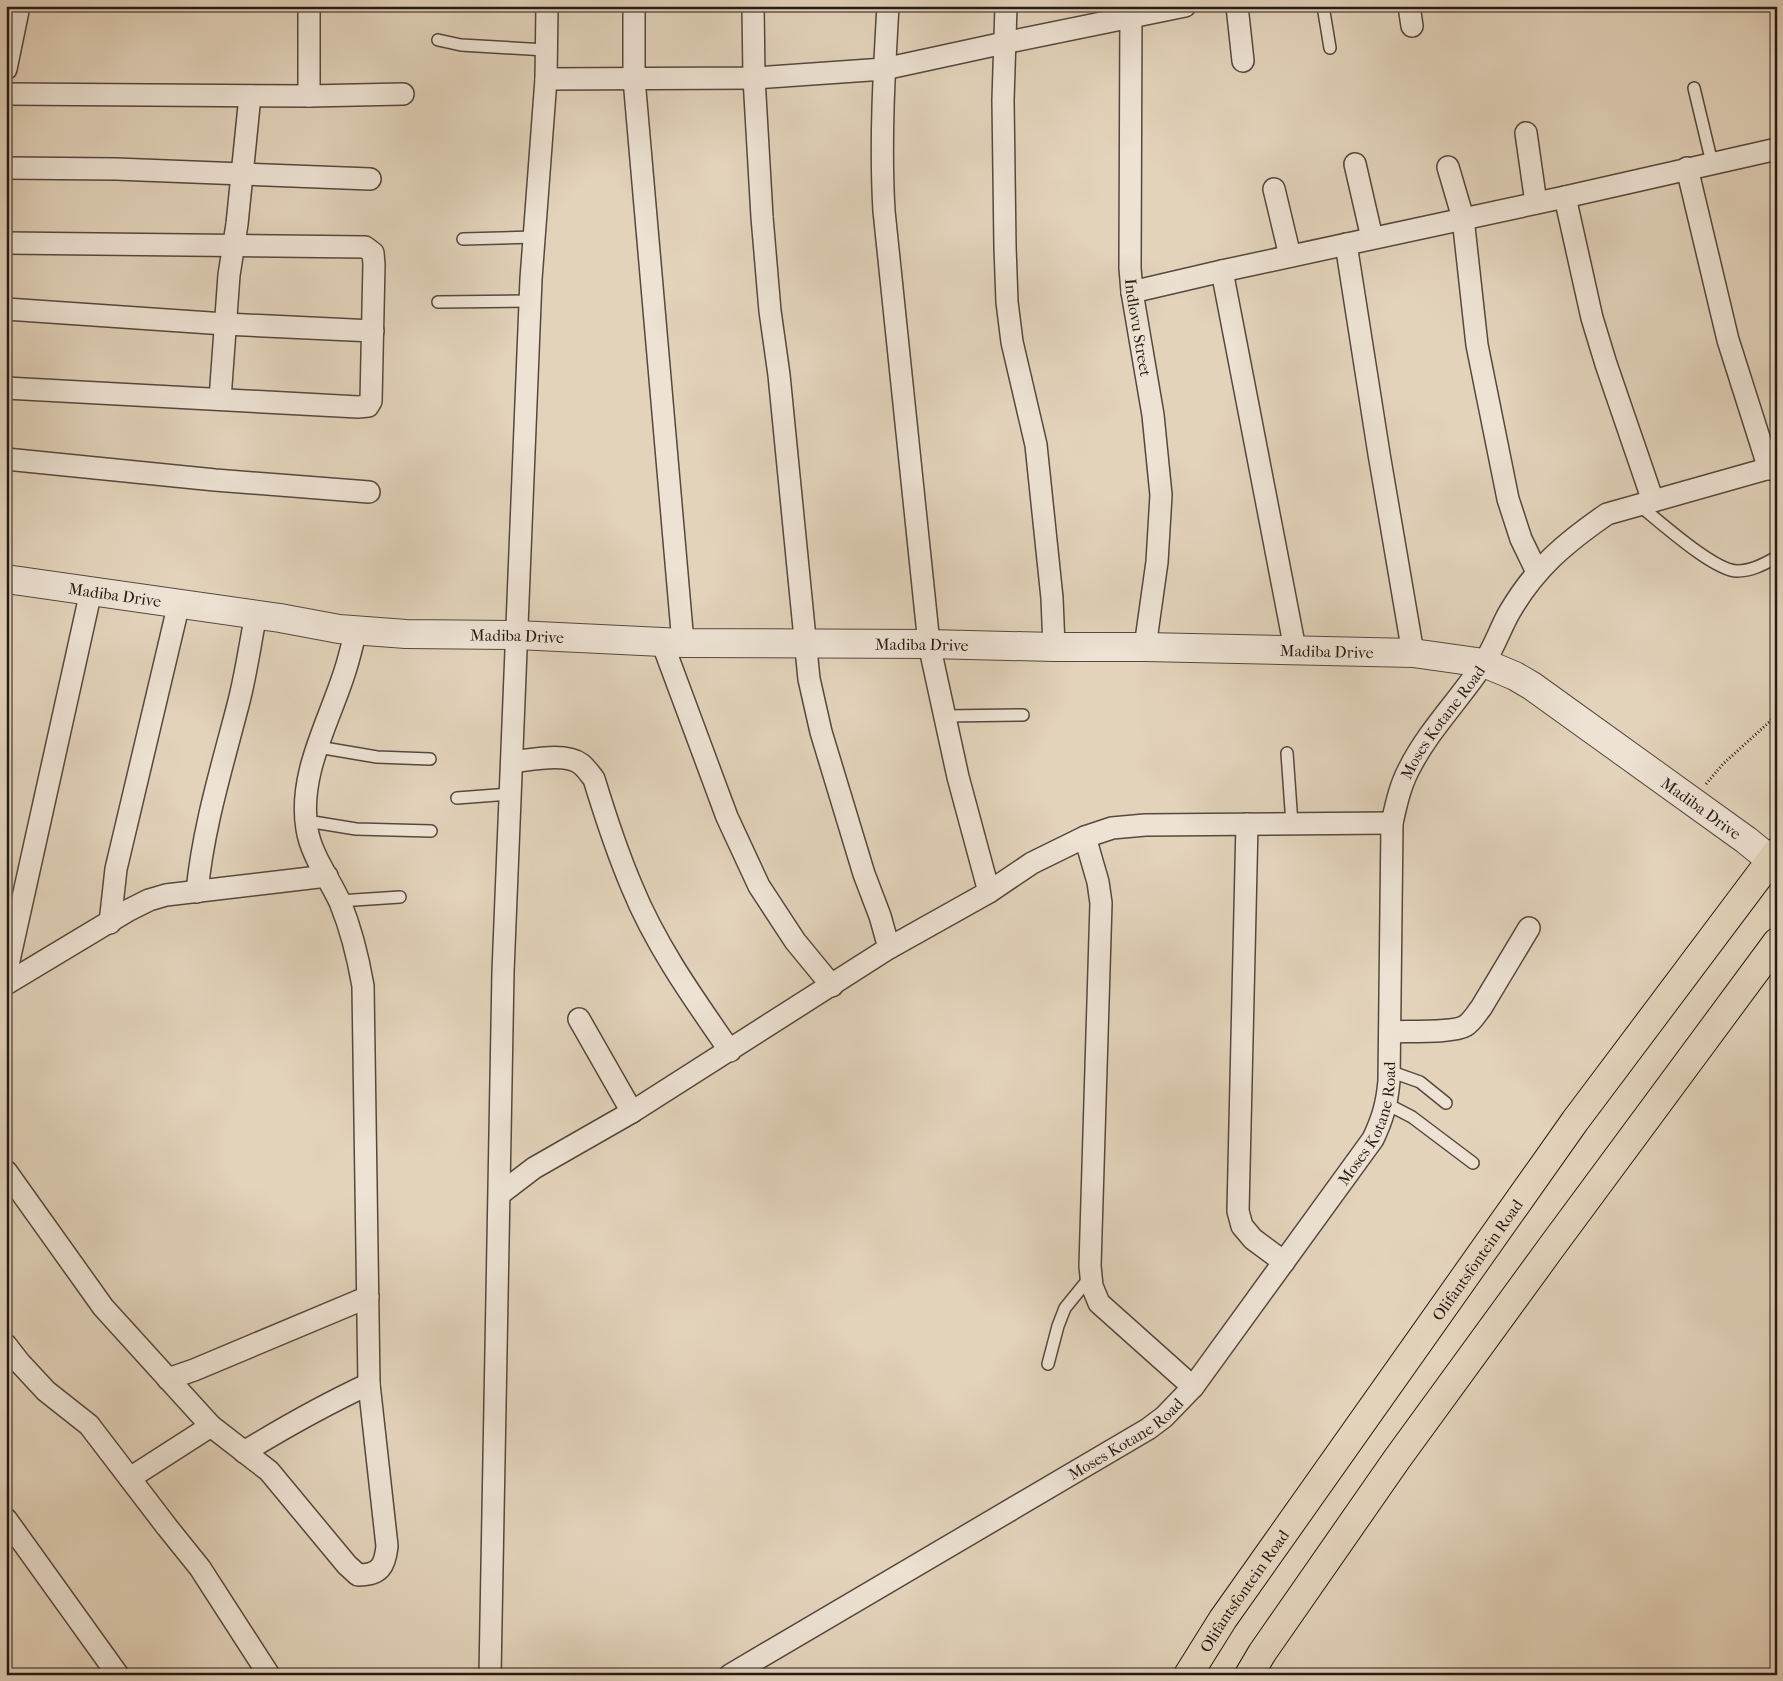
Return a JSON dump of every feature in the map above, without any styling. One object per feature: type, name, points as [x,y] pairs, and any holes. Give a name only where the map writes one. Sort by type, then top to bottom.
[{"type":"main road","name":"Olifantsfontein Road","points":[[1188,1675],[1223,1619],[1575,1121],[1775,859]]},
{"type":"main road","points":[[1249,1675],[1262,1653],[1397,1459],[1777,942]]},
{"type":"street","points":[[6,69],[19,6]]},
{"type":"street","points":[[309,6],[309,96]]},
{"type":"street","points":[[490,1675],[503,982],[530,301],[546,79],[547,6]]},
{"type":"street","points":[[634,6],[634,79],[673,643],[727,817],[759,886],[795,941],[832,986]]},
{"type":"street","points":[[753,6],[754,78],[769,302],[779,375],[809,679],[821,732],[864,874],[880,916],[889,948]]},
{"type":"street","points":[[888,6],[884,69],[882,173],[884,211],[929,644],[958,777],[989,892]]},
{"type":"street","points":[[1006,6],[1003,100],[1007,302],[1012,342],[1036,445],[1052,598],[1054,647]]},
{"type":"street","points":[[546,79],[754,78],[884,69],[1131,12],[1185,6]]},
{"type":"street","points":[[1237,6],[1243,61]]},
{"type":"street","name":"Indlovu Street","points":[[1131,12],[1130,268],[1132,292],[1153,415],[1161,495],[1157,562],[1146,647]]},
{"type":"street","points":[[6,94],[309,96],[403,94]]},
{"type":"street","points":[[220,399],[225,324],[250,96]]},
{"type":"street","points":[[1526,132],[1536,203]]},
{"type":"street","points":[[1132,292],[1222,270],[1565,197],[1712,162],[1777,149]]},
{"type":"street","points":[[1355,164],[1372,238]]},
{"type":"street","points":[[1448,167],[1463,218],[1477,344],[1508,499],[1521,539],[1537,572]]},
{"type":"street","points":[[6,168],[116,168],[370,179]]},
{"type":"street","points":[[1687,168],[1728,340],[1773,468]]},
{"type":"street","points":[[1274,189],[1290,256]]},
{"type":"street","points":[[1565,197],[1592,318],[1646,503]]},
{"type":"street","points":[[6,243],[365,247],[373,253],[374,264],[371,402],[368,406],[358,408],[6,388]]},
{"type":"street","points":[[1346,244],[1378,454],[1413,653]]},
{"type":"street","points":[[1222,270],[1295,650]]},
{"type":"street","points":[[6,309],[225,324],[372,331]]},
{"type":"street","points":[[6,459],[369,492]]},
{"type":"street","name":"Moses Kotane Road","points":[[730,1675],[1148,1429],[1164,1417],[1193,1388],[1373,1139],[1382,1119],[1387,1104],[1389,1072],[1392,823],[1408,769],[1434,729],[1484,663],[1509,613],[1537,572],[1559,550],[1607,514],[1773,468]]},
{"type":"street","name":"Madiba Drive","points":[[6,578],[256,614],[339,628],[406,634],[516,635],[673,643],[929,644],[1413,653],[1484,663],[1515,676],[1532,686],[1775,859]]},
{"type":"street","points":[[6,974],[91,591]]},
{"type":"street","points":[[110,923],[116,869],[179,603]]},
{"type":"street","points":[[196,892],[205,836],[239,703],[256,614]]},
{"type":"street","points":[[6,1171],[103,1307],[211,1426],[268,1471],[347,1565],[358,1575],[369,1575],[379,1570],[386,1561],[387,1546],[369,1384],[363,986],[356,946],[339,901],[316,855],[307,829],[306,802],[309,780],[318,747],[344,673],[356,630]]},
{"type":"street","points":[[512,762],[560,757],[574,759],[583,765],[594,779],[632,888],[647,920],[681,978],[730,1051]]},
{"type":"street","points":[[500,1194],[534,1168],[632,1112],[889,948],[989,892],[1032,863],[1085,837],[1112,828],[1145,825],[1392,823]]},
{"type":"street","points":[[1247,824],[1238,1211],[1242,1226],[1253,1239],[1284,1262]]},
{"type":"street","points":[[1085,837],[1098,882],[1101,903],[1092,1286],[1099,1303],[1193,1388]]},
{"type":"street","points":[[6,984],[129,910],[149,900],[166,896],[326,876]]},
{"type":"street","points":[[1390,1032],[1464,1027],[1481,1008],[1529,928]]},
{"type":"street","points":[[579,1019],[632,1112]]},
{"type":"street","points":[[168,1378],[194,1370],[368,1297]]},
{"type":"street","points":[[6,1345],[46,1392],[89,1425],[200,1568],[269,1675]]},
{"type":"street","points":[[244,1452],[278,1431],[369,1384]]},
{"type":"street","points":[[130,1478],[211,1426]]},
{"type":"street","points":[[6,1519],[118,1675]]},
{"type":"lane","points":[[1323,6],[1330,48]]},
{"type":"lane","points":[[438,40],[461,45],[546,50]]},
{"type":"lane","points":[[1694,88],[1712,162]]},
{"type":"lane","points":[[462,239],[534,237]]},
{"type":"lane","points":[[438,302],[530,301]]},
{"type":"lane","points":[[1646,503],[1688,544],[1721,567],[1736,571],[1759,568],[1777,557]]},
{"type":"lane","points":[[944,716],[1023,715]]},
{"type":"lane","points":[[318,747],[377,757],[430,759]]},
{"type":"lane","points":[[1287,753],[1292,824]]},
{"type":"lane","points":[[457,798],[510,794]]},
{"type":"lane","points":[[307,821],[356,830],[431,831]]},
{"type":"lane","points":[[339,901],[400,897]]},
{"type":"lane","points":[[1389,1072],[1420,1082],[1446,1103]]},
{"type":"lane","points":[[1387,1104],[1412,1117],[1474,1163]]},
{"type":"lane","points":[[1048,1364],[1065,1308],[1091,1276]]},
{"type":"path","points":[[1691,801],[1723,764],[1777,715]]}]
